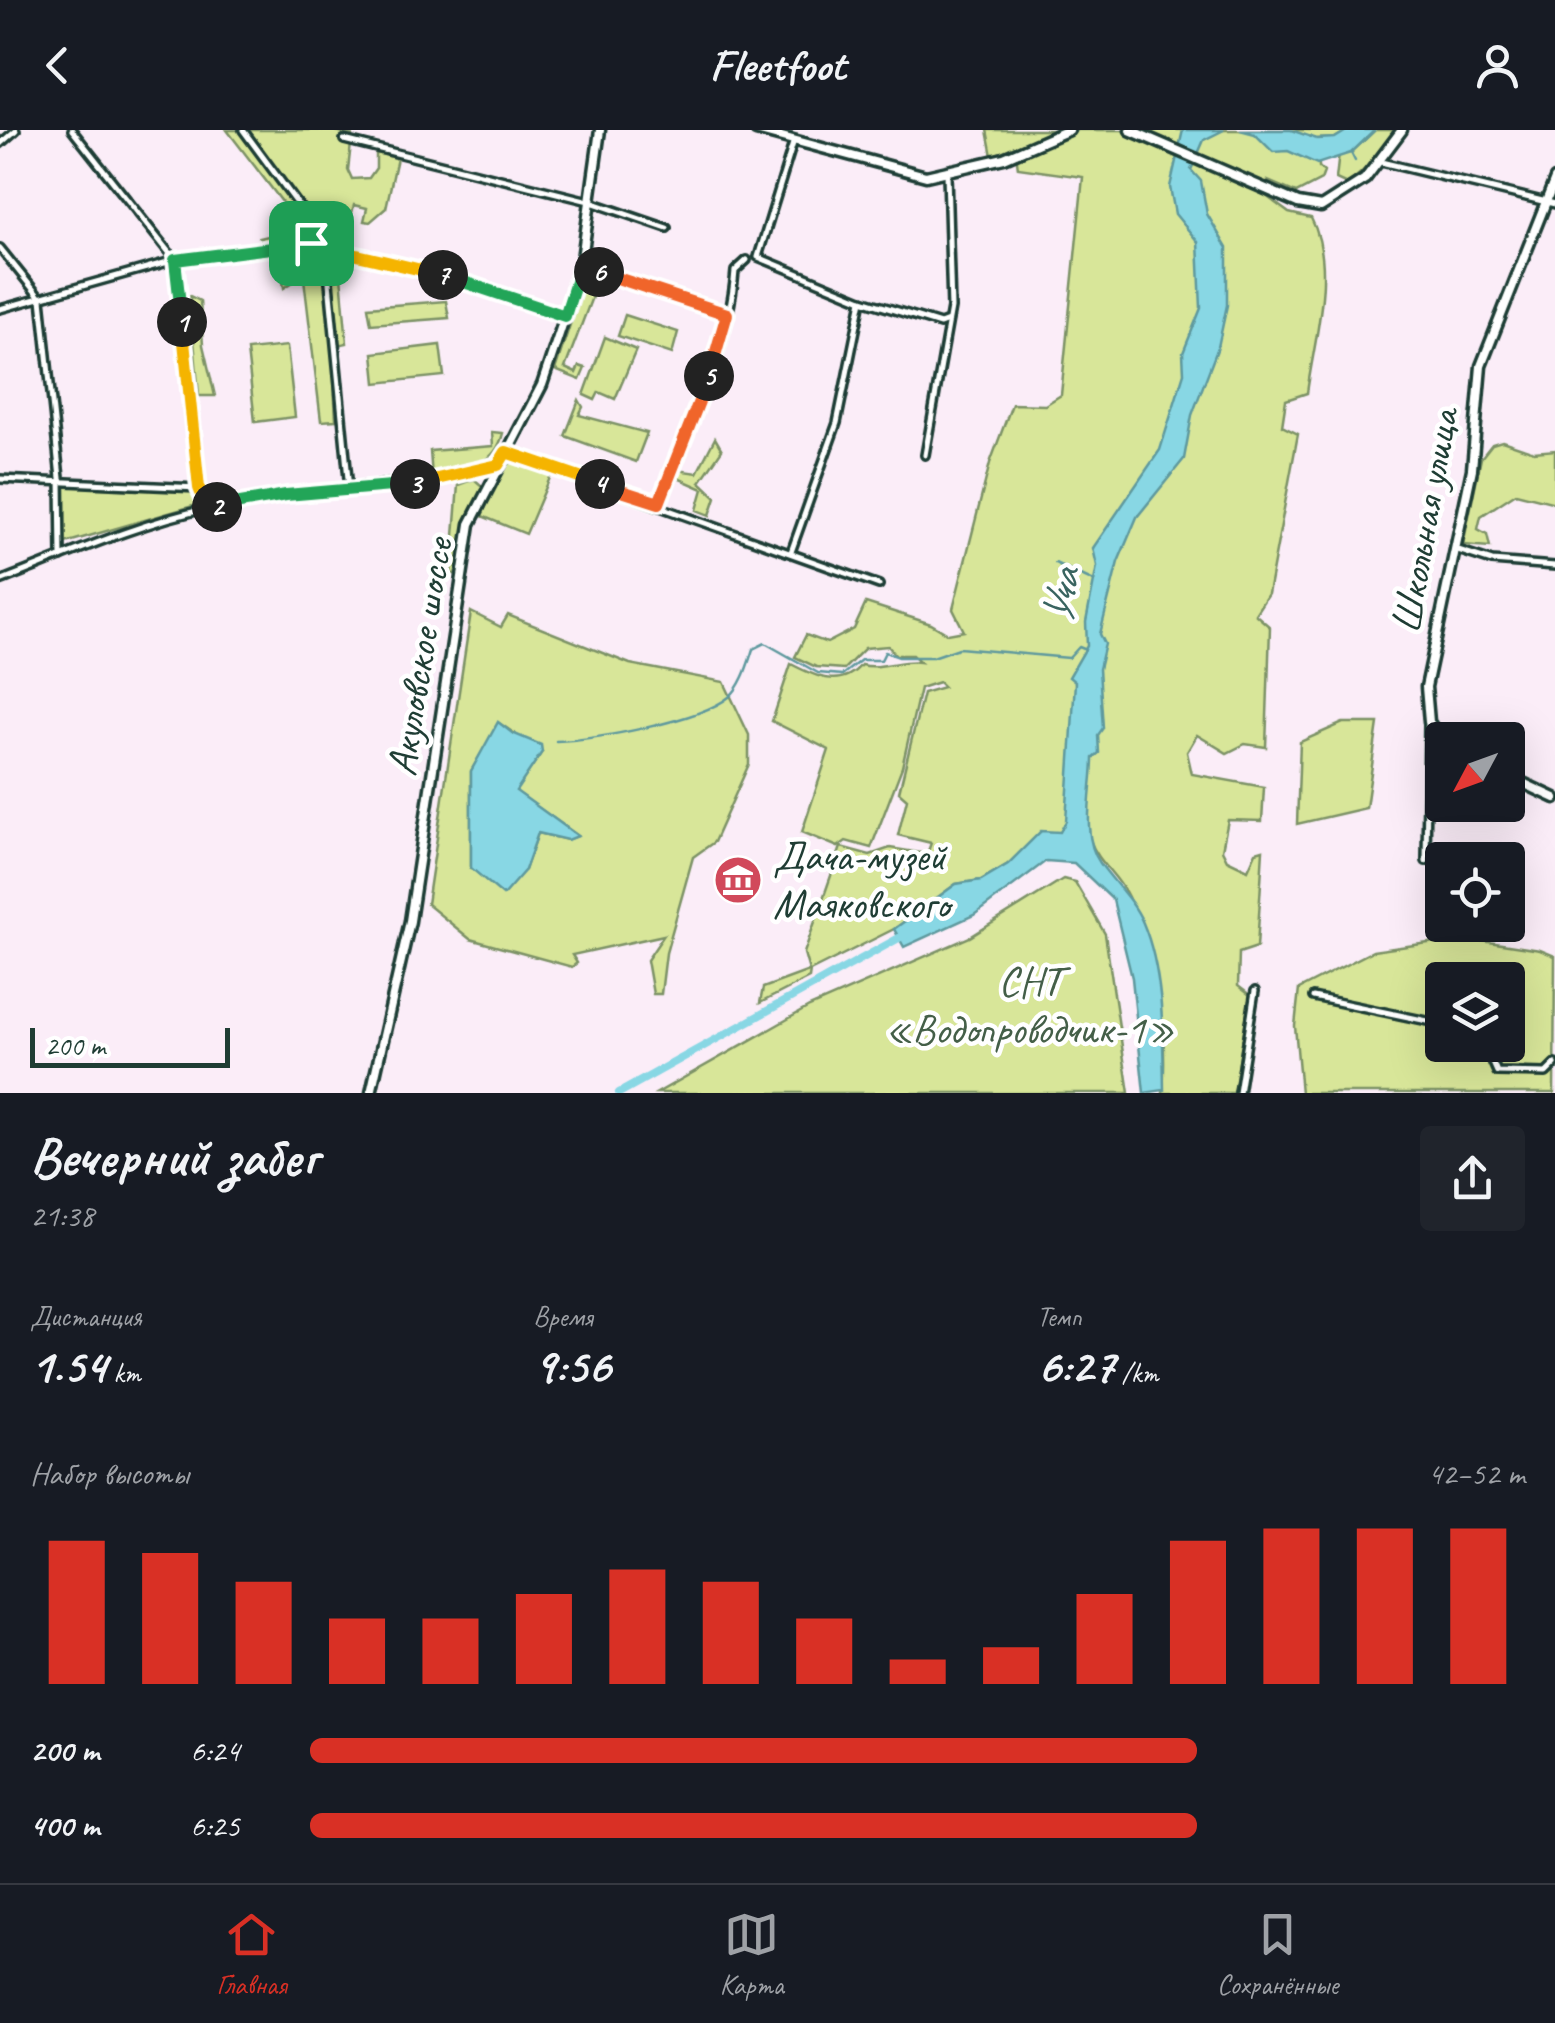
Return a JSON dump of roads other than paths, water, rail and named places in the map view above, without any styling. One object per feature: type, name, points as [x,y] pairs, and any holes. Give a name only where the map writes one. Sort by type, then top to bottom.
[{"type":"street","points":[[0,144],[16,130]]},
{"type":"street","points":[[72,130],[175,260],[199,488],[207,508]]},
{"type":"street","points":[[243,130],[326,244],[350,490]]},
{"type":"street","name":"Акуловское шоссе","points":[[371,1093],[410,922],[470,524],[542,385],[565,316],[581,266],[593,203],[600,130]]},
{"type":"street","points":[[756,130],[926,176],[1004,158],[1069,130]]},
{"type":"street","points":[[1130,130],[1298,202],[1321,206],[1361,183],[1402,130]]},
{"type":"street","points":[[344,140],[593,203],[667,228]]},
{"type":"street","points":[[794,140],[758,257],[862,300],[940,324],[948,321]]},
{"type":"street","points":[[1381,162],[1551,203]]},
{"type":"street","points":[[925,455],[948,321],[952,271],[947,174]]},
{"type":"street","name":"Школьная улица","points":[[1428,722],[1426,687],[1472,470],[1481,366],[1551,203],[1555,179]]},
{"type":"street","points":[[0,309],[175,260],[326,244],[432,271],[565,316]]},
{"type":"street","points":[[0,248],[40,300],[60,478],[61,557]]},
{"type":"street","points":[[659,503],[706,384],[735,271],[747,260]]},
{"type":"street","points":[[581,266],[727,314]]},
{"type":"street","points":[[791,552],[837,424],[862,300]]},
{"type":"street","points":[[506,452],[880,584]]},
{"type":"street","points":[[0,581],[207,508],[421,484],[498,465]]},
{"type":"street","points":[[0,479],[60,478],[199,488]]},
{"type":"street","points":[[1455,548],[1492,560],[1555,566]]},
{"type":"street","points":[[1525,784],[1555,798]]},
{"type":"street","points":[[1239,1093],[1254,991]]},
{"type":"street","points":[[1314,996],[1425,1020]]},
{"type":"street","points":[[1493,1062],[1498,1072],[1546,1073],[1555,1064]]},
{"type":"water","points":[[1183,130],[1224,130],[1204,140],[1191,170],[1201,181],[1207,214],[1227,248],[1227,305],[1218,347],[1192,415],[1184,459],[1137,517],[1118,562],[1100,634],[1105,644],[1099,669],[1103,728],[1098,735],[1099,753],[1093,758],[1089,812],[1094,852],[1139,915],[1155,963],[1161,1005],[1164,1090],[1144,1093],[1132,978],[1113,900],[1074,863],[1046,861],[974,915],[904,947],[894,929],[956,884],[981,880],[1008,864],[1041,831],[1060,832],[1066,821],[1075,682],[1069,677],[1087,646],[1086,622],[1097,566],[1093,548],[1160,450],[1184,373],[1183,353],[1201,308],[1198,242],[1175,214],[1170,187]]},
{"type":"water","points":[[1240,130],[1291,130],[1317,139],[1335,138],[1348,130],[1375,130],[1351,153],[1317,164],[1288,151],[1273,152],[1255,134]]},
{"type":"water","points":[[498,722],[512,733],[541,745],[542,752],[516,791],[578,836],[568,840],[538,833],[525,870],[503,895],[471,868],[471,771]]},
{"type":"waterway","points":[[1351,153],[1355,161]]},
{"type":"waterway","name":"Уча","points":[[1055,563],[1094,581]]},
{"type":"waterway","name":"Уча","points":[[556,741],[646,728],[715,706],[734,692],[753,649],[765,643],[818,673],[842,675],[861,660],[881,660],[885,652],[899,657],[933,657],[959,648],[1069,658],[1079,647],[1084,649]]},
{"type":"waterway","points":[[619,1093],[908,933]]},
{"type":"place","name":"Дача-музей Маяковского","points":[[738,880]]},
{"type":"park label","name":"СНТ «Водопроводчик-1»","points":[[1030,1005]]}]
